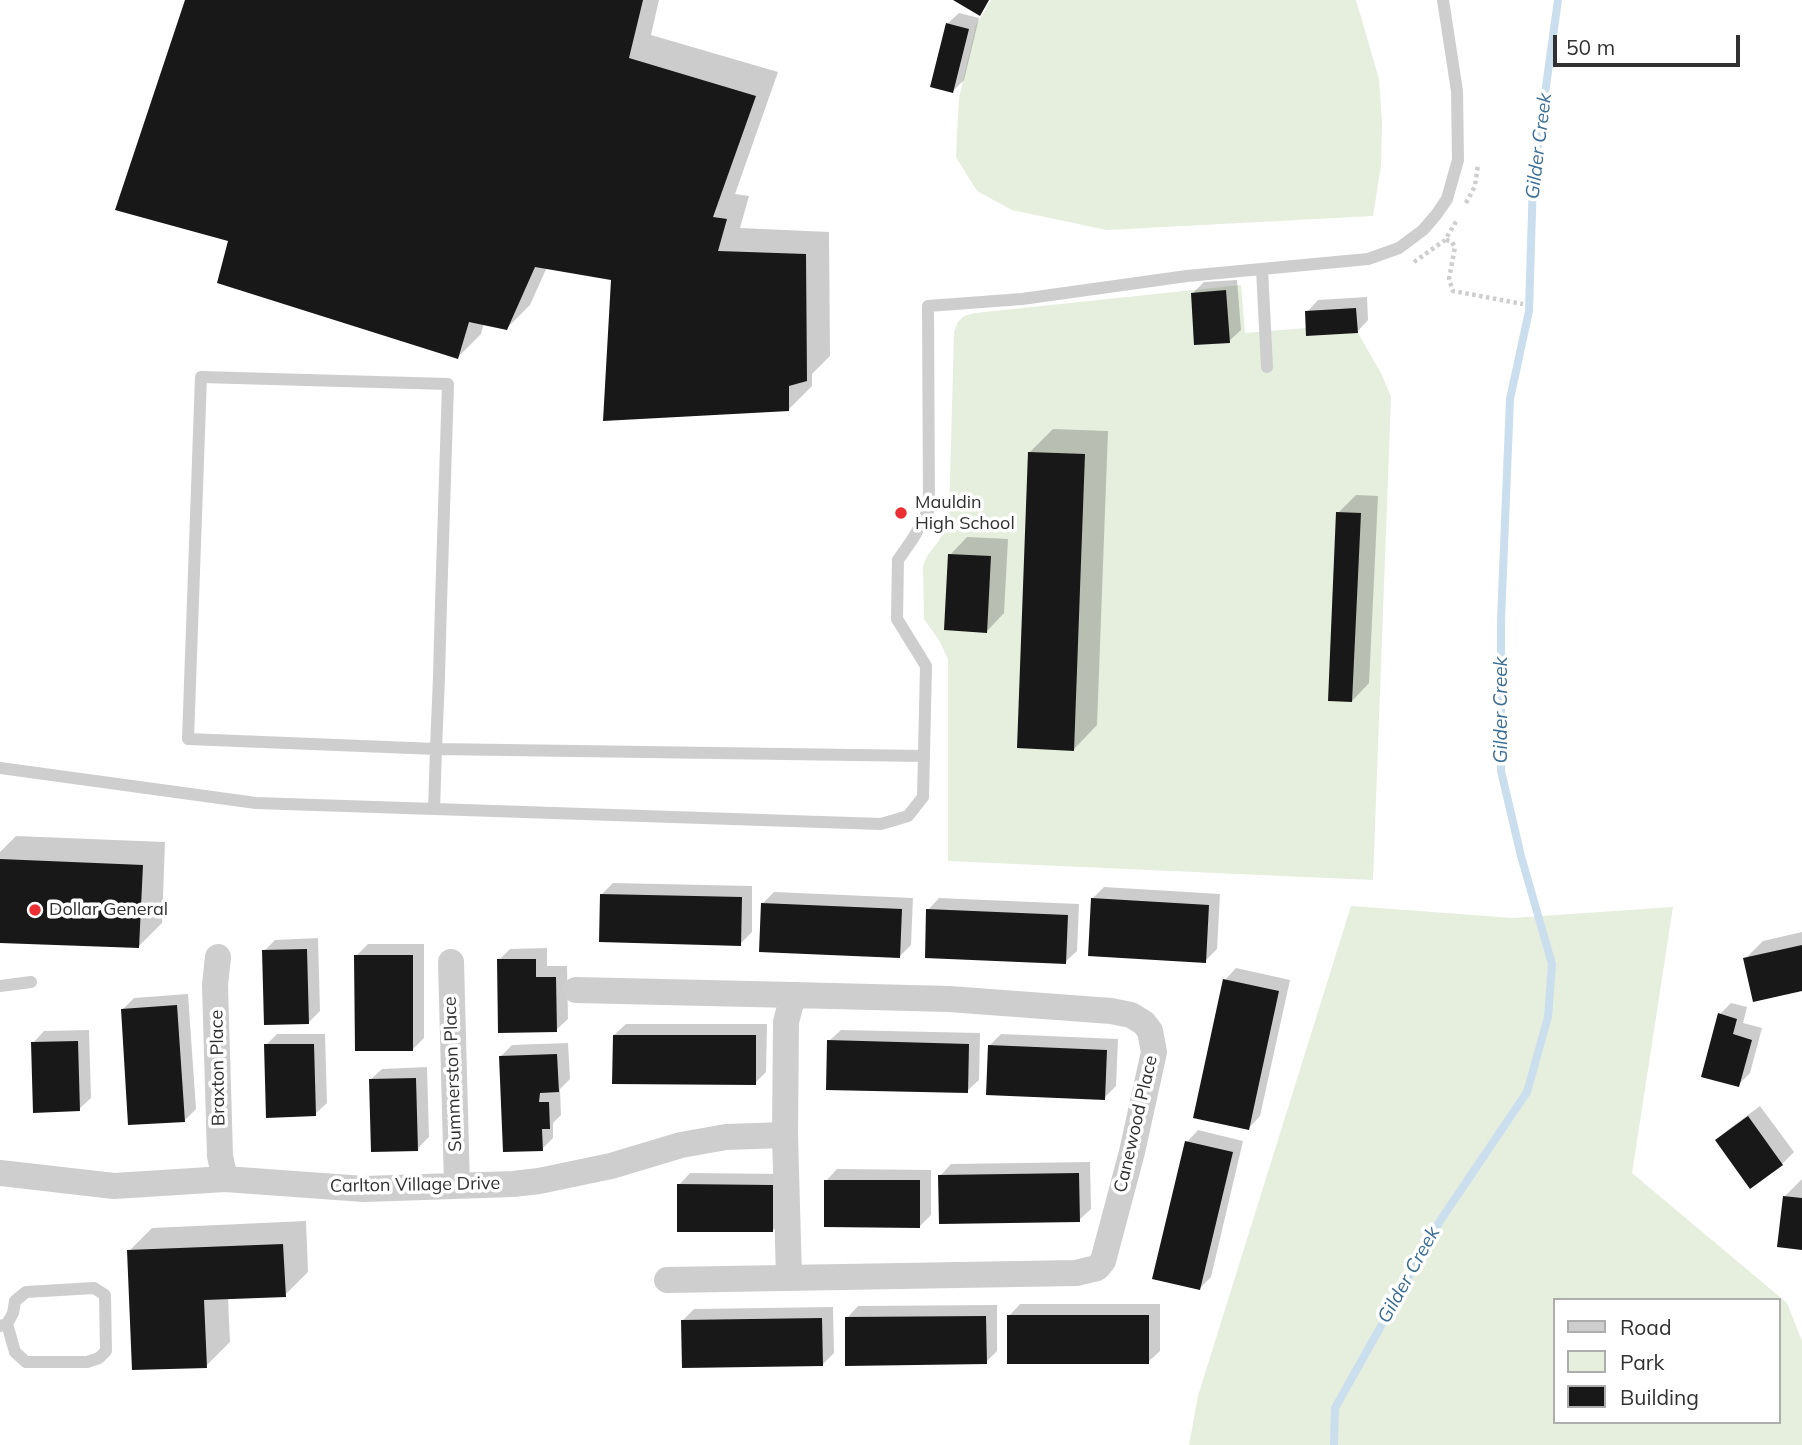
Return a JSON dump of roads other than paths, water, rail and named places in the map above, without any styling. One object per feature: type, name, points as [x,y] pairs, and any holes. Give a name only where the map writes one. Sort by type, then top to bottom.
[{"type":"street","name":"Braxton Place","points":[[218,957],[215,985],[220,1156],[225,1179]]},
{"type":"street","name":"Summerston Place","points":[[451,962],[457,1186]]},
{"type":"street","name":"Canewood Place","points":[[576,990],[948,999],[1111,1011],[1131,1015],[1144,1023],[1150,1031],[1154,1052],[1132,1152],[1103,1261],[1097,1268],[1076,1273],[667,1280]]},
{"type":"street","points":[[789,1277],[785,1135],[786,1022],[793,995]]},
{"type":"street","name":"Carlton Village Drive","points":[[0,1173],[114,1186],[225,1179],[364,1189],[457,1186],[539,1181],[611,1166],[726,1136],[785,1135]]},
{"type":"lane","points":[[0,768],[256,803],[881,824],[908,816],[923,797],[926,666],[897,619],[898,560],[929,509],[928,306],[1022,299],[1186,275],[1367,259],[1399,248],[1423,230],[1447,199],[1458,160],[1457,91],[1443,0]]},
{"type":"lane","points":[[1262,269],[1267,367]]},
{"type":"lane","points":[[434,809],[436,749],[448,384],[201,377],[188,738],[436,749],[924,756]]},
{"type":"lane","points":[[0,986],[31,982]]},
{"type":"lane","points":[[94,1288],[105,1295],[106,1351],[99,1358],[87,1362],[26,1362],[15,1352],[3,1325],[13,1313],[15,1301],[26,1292],[94,1288]]},
{"type":"waterway","name":"Gilder Creek","points":[[1334,1445],[1335,1408],[1440,1221],[1527,1092],[1548,1017],[1552,964],[1521,856],[1501,771],[1501,620],[1510,399],[1529,311],[1533,180],[1558,0]]},
{"type":"place","name":"Mauldin High School","points":[[901,513]]},
{"type":"place","name":"Dollar General","points":[[35,910]]}]
